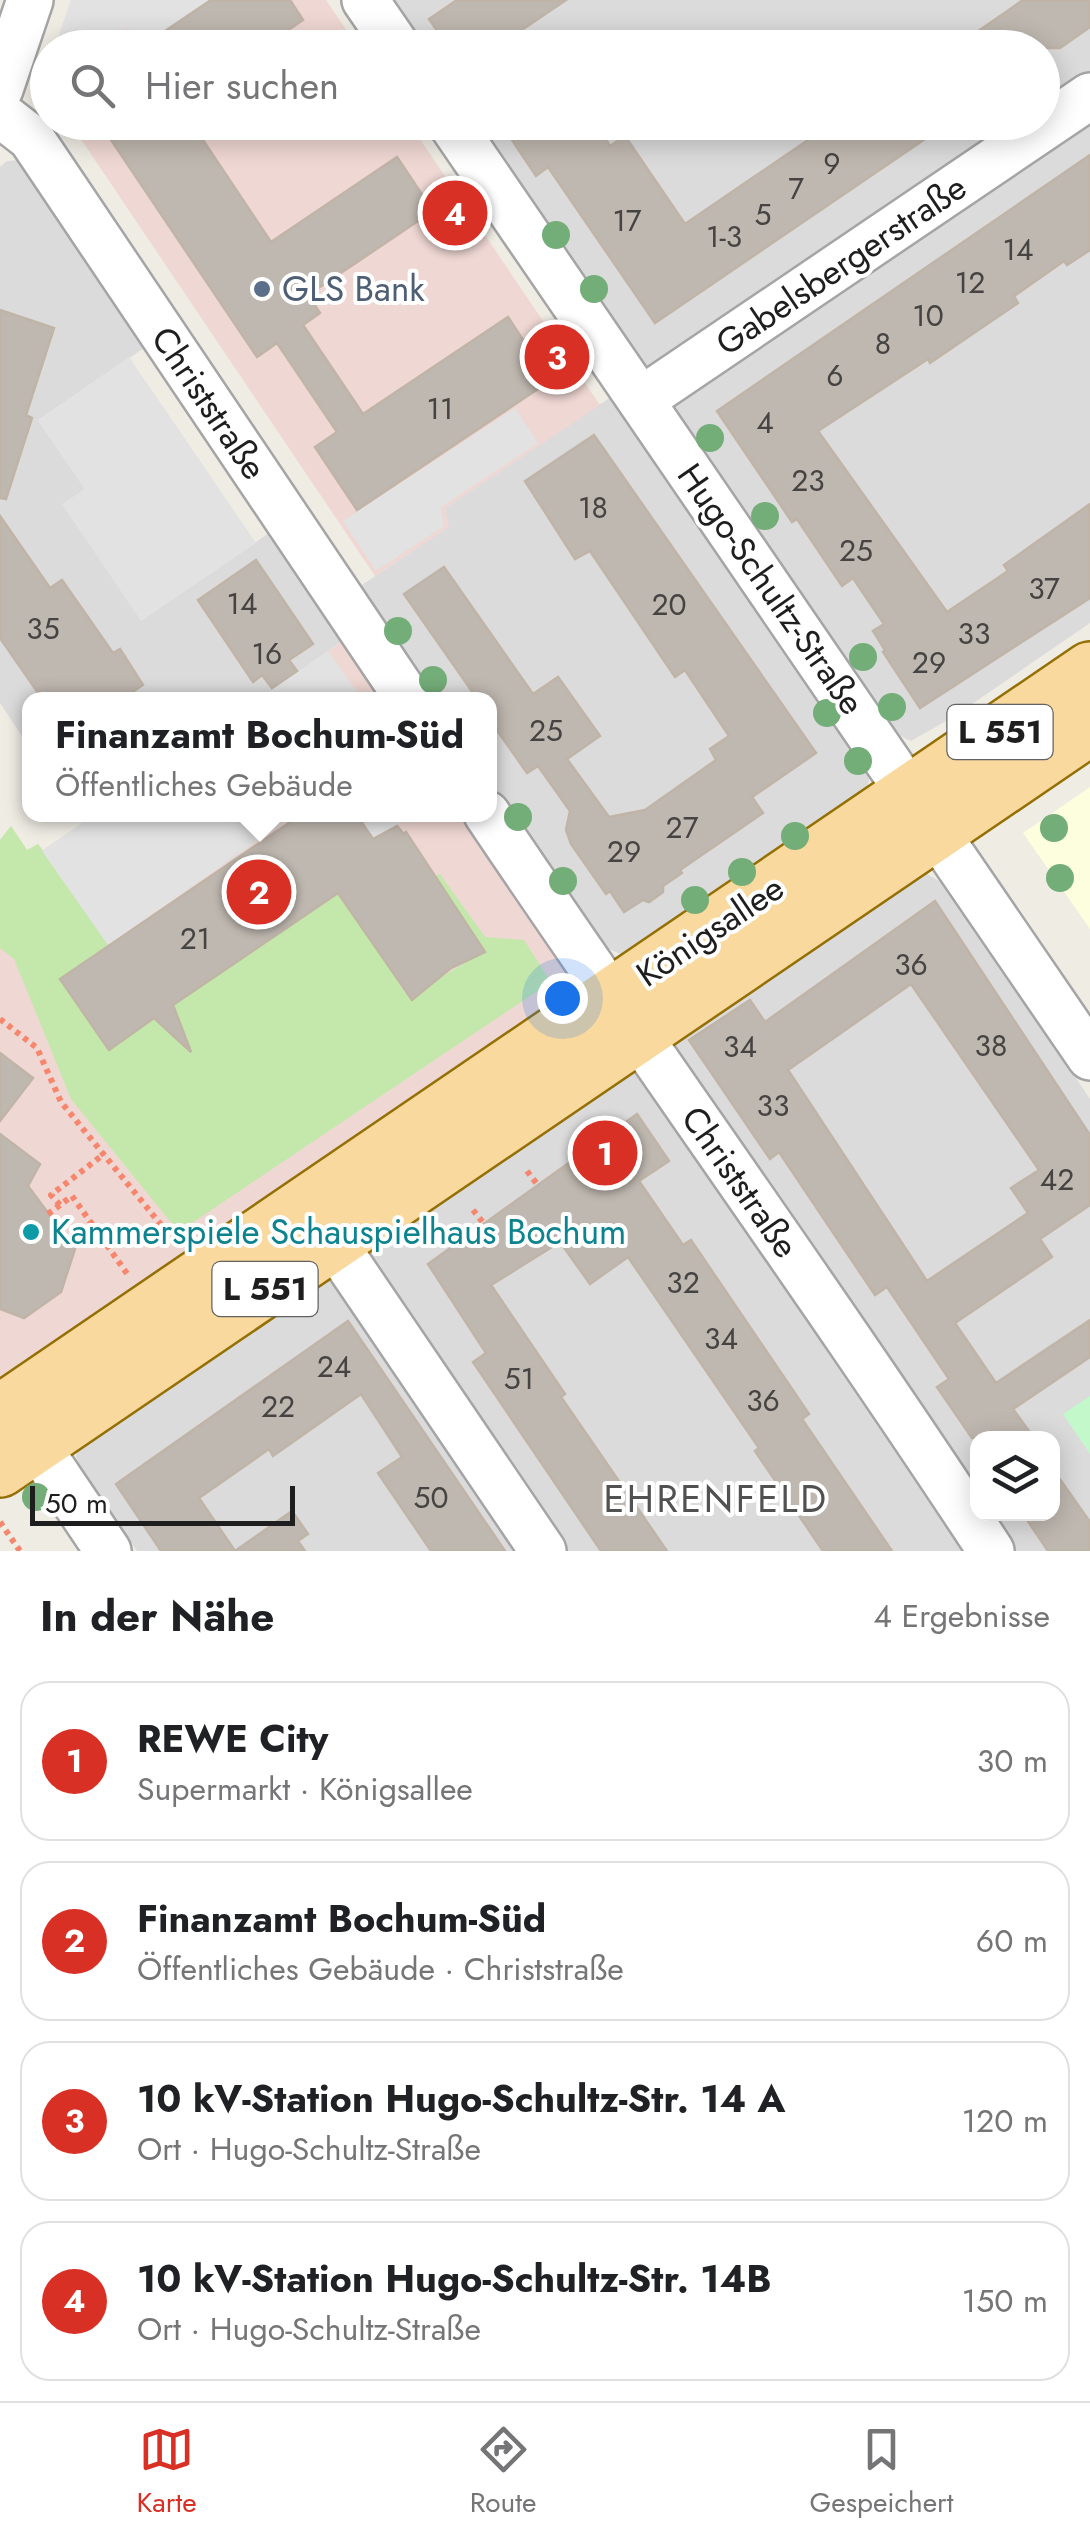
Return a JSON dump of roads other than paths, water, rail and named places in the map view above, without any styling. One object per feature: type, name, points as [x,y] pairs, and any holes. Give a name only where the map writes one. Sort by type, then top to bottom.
[{"type":"main road","name":"Königsallee","points":[[12,1433],[924,813],[1090,670]]},
{"type":"main road","name":"Königsallee","points":[[924,813],[1090,727]]},
{"type":"street","points":[[0,89],[30,0]]},
{"type":"street","points":[[365,0],[386,30]]},
{"type":"street","name":"Gabelsbergerstraße","points":[[1060,116],[1090,96]]},
{"type":"street","name":"Christstraße","points":[[0,114],[30,138]]},
{"type":"street","name":"Christstraße","points":[[31,140],[404,692]]},
{"type":"street","name":"Hugo-Schultz-Straße","points":[[462,140],[1090,1058]]},
{"type":"street","name":"Gabelsbergerstraße","points":[[641,400],[1025,140]]},
{"type":"street","name":"Christstraße","points":[[492,822],[892,1399],[990,1551]]},
{"type":"street","points":[[332,1216],[543,1551]]},
{"type":"street","points":[[12,1433],[108,1551]]},
{"type":"place","name":"10 kV-Station Hugo-Schultz-Str. 14B","points":[[455,213]]},
{"type":"place","name":"GLS Bank","points":[[262,289]]},
{"type":"place","name":"10 kV-Station Hugo-Schultz-Str. 14 A","points":[[557,357]]},
{"type":"place","name":"Finanzamt Bochum-Süd","points":[[259,892]]},
{"type":"place","name":"REWE City","points":[[605,1153]]},
{"type":"place","name":"Kammerspiele Schauspielhaus Bochum","points":[[31,1232]]},
{"type":"district","name":"EHRENFELD","points":[[716,1498]]}]
